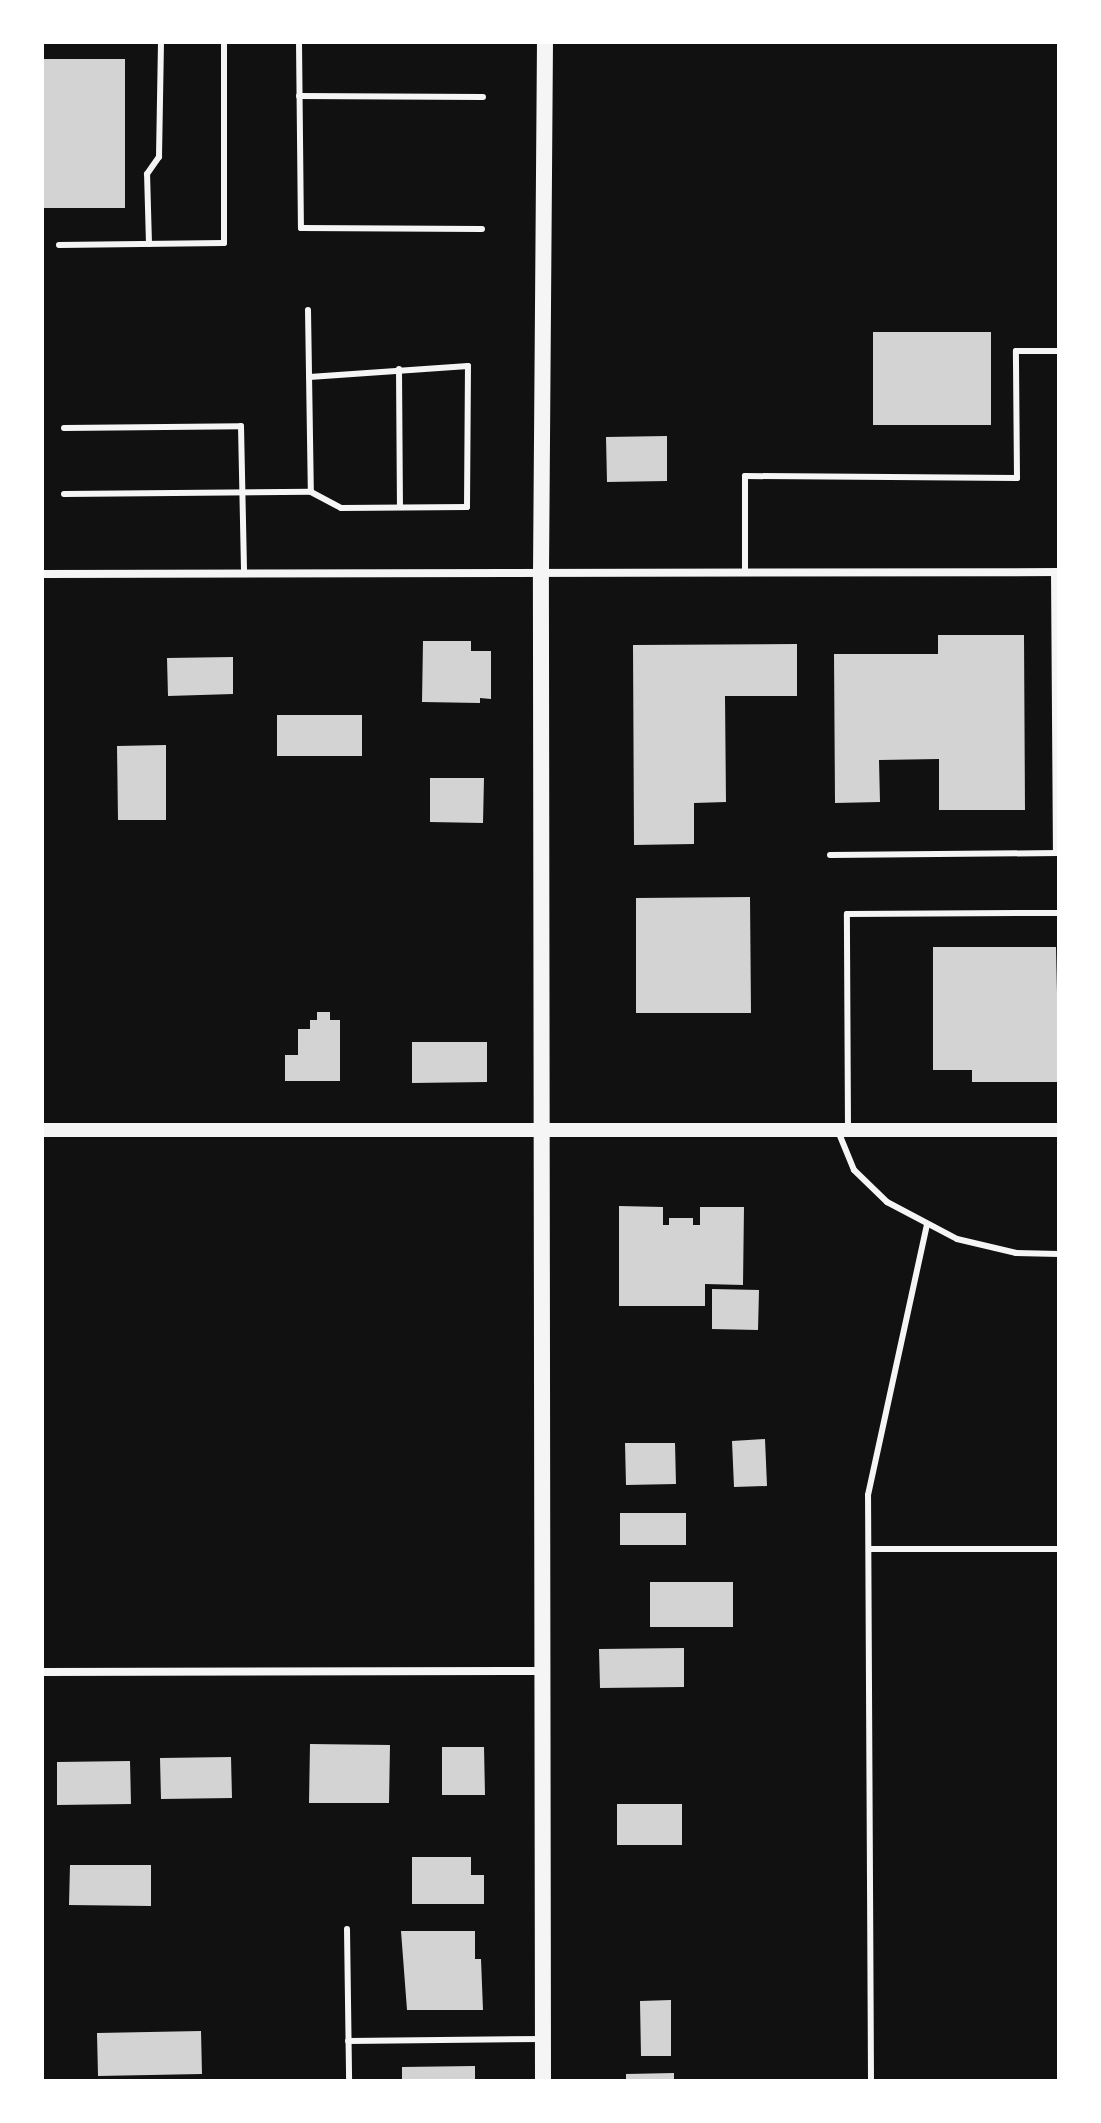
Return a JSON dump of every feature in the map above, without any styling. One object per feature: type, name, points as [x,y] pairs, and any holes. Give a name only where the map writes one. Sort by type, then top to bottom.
[{"type":"main road","points":[[543,2081],[545,1671],[541,573],[545,42]]},
{"type":"street","points":[[42,574],[1057,572]]},
{"type":"street","points":[[42,1130],[543,1133],[1059,1130]]},
{"type":"street","points":[[42,1672],[545,1671]]},
{"type":"lane","points":[[149,244],[147,174],[159,157],[161,42]]},
{"type":"lane","points":[[59,245],[224,243],[224,42]]},
{"type":"lane","points":[[299,42],[301,228],[482,229]]},
{"type":"lane","points":[[299,96],[483,97]]},
{"type":"lane","points":[[308,310],[311,492]]},
{"type":"lane","points":[[745,573],[745,476],[1017,478],[1016,351],[1059,351]]},
{"type":"lane","points":[[64,494],[311,492],[341,508],[467,507],[468,366],[309,377]]},
{"type":"lane","points":[[399,369],[400,506]]},
{"type":"lane","points":[[64,428],[241,426],[244,574]]},
{"type":"lane","points":[[830,855],[1058,853],[1057,572]]},
{"type":"lane","points":[[1059,913],[847,914],[843,1131],[854,1170],[887,1202],[957,1239],[993,1249],[1059,1254]]},
{"type":"lane","points":[[871,2081],[868,1495],[876,1446],[927,1224]]},
{"type":"lane","points":[[869,1549],[1059,1549]]},
{"type":"lane","points":[[347,1929],[349,2081]]},
{"type":"lane","points":[[348,2041],[543,2039]]},
{"type":"building","points":[[42,59],[125,59],[125,208],[42,208]]},
{"type":"building","points":[[873,332],[991,332],[991,425],[873,425]]},
{"type":"building","points":[[667,436],[667,481],[607,482],[606,437]]},
{"type":"building","points":[[938,635],[1024,635],[1025,810],[939,810],[939,759],[879,760],[880,802],[835,803],[834,654],[938,654]]},
{"type":"building","points":[[423,641],[471,641],[471,651],[491,651],[491,699],[480,698],[480,703],[422,702]]},
{"type":"building","points":[[797,644],[797,696],[725,696],[726,802],[694,803],[694,844],[634,845],[633,645]]},
{"type":"building","points":[[233,657],[233,694],[168,696],[167,658]]},
{"type":"building","points":[[277,715],[362,715],[362,756],[277,756]]},
{"type":"building","points":[[166,745],[166,820],[118,820],[117,746]]},
{"type":"building","points":[[430,778],[484,778],[483,823],[430,822]]},
{"type":"building","points":[[750,897],[751,1013],[636,1013],[636,898]]},
{"type":"building","points":[[933,947],[1056,947],[1059,1082],[972,1082],[972,1070],[933,1070]]},
{"type":"building","points":[[317,1012],[330,1012],[330,1020],[340,1020],[340,1081],[285,1081],[285,1055],[298,1055],[298,1029],[310,1029],[310,1020],[317,1020]]},
{"type":"building","points":[[412,1042],[487,1042],[487,1082],[412,1083]]},
{"type":"building","points":[[619,1206],[663,1207],[663,1225],[669,1225],[669,1218],[693,1218],[693,1225],[700,1225],[700,1207],[744,1207],[743,1285],[705,1284],[705,1306],[619,1306]]},
{"type":"building","points":[[712,1289],[759,1290],[758,1330],[712,1329]]},
{"type":"building","points":[[765,1439],[767,1486],[734,1487],[732,1441]]},
{"type":"building","points":[[625,1443],[675,1443],[676,1484],[626,1485]]},
{"type":"building","points":[[620,1513],[686,1513],[686,1545],[620,1545]]},
{"type":"building","points":[[650,1582],[733,1582],[733,1627],[650,1627]]},
{"type":"building","points":[[684,1648],[684,1687],[600,1688],[599,1649]]},
{"type":"building","points":[[310,1744],[390,1745],[389,1803],[309,1803]]},
{"type":"building","points":[[442,1747],[484,1747],[485,1795],[442,1795]]},
{"type":"building","points":[[231,1757],[232,1798],[161,1799],[160,1758]]},
{"type":"building","points":[[130,1761],[131,1804],[57,1805],[57,1762]]},
{"type":"building","points":[[617,1804],[682,1804],[682,1845],[617,1845]]},
{"type":"building","points":[[412,1857],[471,1857],[471,1875],[484,1875],[484,1904],[412,1904]]},
{"type":"building","points":[[70,1865],[151,1865],[151,1906],[69,1905]]},
{"type":"building","points":[[401,1931],[475,1931],[475,1959],[481,1959],[483,2010],[407,2010]]},
{"type":"building","points":[[671,2000],[671,2056],[641,2056],[640,2001]]},
{"type":"building","points":[[201,2031],[202,2074],[98,2076],[97,2033]]},
{"type":"building","points":[[475,2066],[475,2081],[402,2081],[402,2067]]},
{"type":"building","points":[[674,2073],[674,2081],[626,2081],[626,2074]]}]
